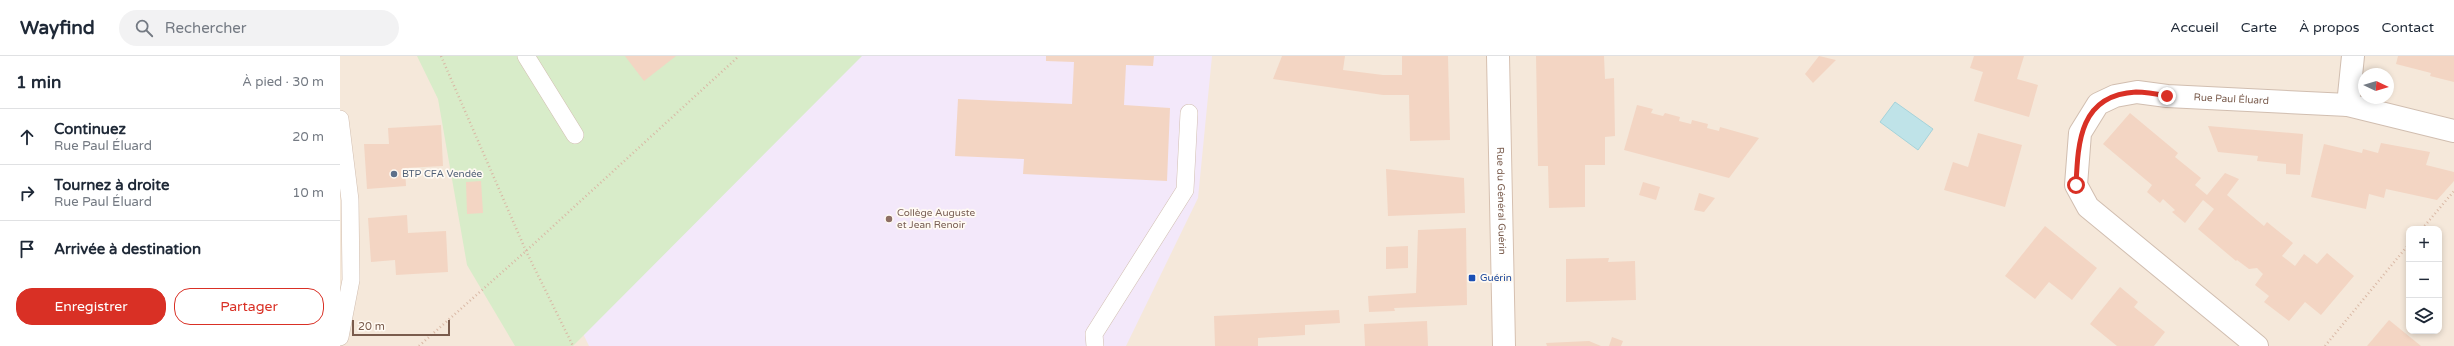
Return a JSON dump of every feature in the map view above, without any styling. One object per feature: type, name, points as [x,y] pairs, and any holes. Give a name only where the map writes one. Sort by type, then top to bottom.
[{"type":"street","name":"Rue du Général Guérin","points":[[1498,56],[1504,346]]},
{"type":"street","points":[[2348,105],[2353,56]]},
{"type":"street","name":"Rue Paul Éluard","points":[[2257,346],[2088,207],[2076,185],[2080,133],[2098,104],[2115,96],[2137,92],[2167,96],[2348,105],[2454,131]]},
{"type":"lane","points":[[526,56],[575,135]]},
{"type":"lane","points":[[1095,346],[1094,334],[1185,190],[1189,113]]},
{"type":"lane","points":[[340,119],[350,200],[351,280],[340,337]]},
{"type":"path","points":[[441,56],[526,251],[573,346]]},
{"type":"path","points":[[419,346],[526,251],[739,56]]},
{"type":"path","points":[[2425,226],[2454,191]]},
{"type":"path","points":[[2325,346],[2406,248]]},
{"type":"shaded area","points":[[340,56],[2454,56],[2454,346],[340,346]]},
{"type":"shaded area","name":"Collège Auguste et Jean Renoir","points":[[797,56],[1212,56],[1198,198],[1126,346],[589,346],[561,288]]},
{"type":"green space","points":[[417,56],[862,56],[573,346],[515,346],[467,265],[438,99]]},
{"type":"water","points":[[1895,102],[1933,129],[1918,150],[1880,122]]},
{"type":"building","points":[[625,56],[676,56],[644,81]]},
{"type":"building","points":[[1046,56],[1154,56],[1153,66],[1126,65],[1124,105],[1170,108],[1167,181],[1023,174],[1024,159],[955,156],[958,99],[1072,104],[1074,62],[1046,61]]},
{"type":"building","points":[[1282,56],[1345,56],[1343,70],[1383,75],[1402,75],[1402,56],[1448,56],[1450,140],[1410,141],[1409,95],[1383,95],[1273,79]]},
{"type":"building","points":[[1536,56],[1604,56],[1605,79],[1614,78],[1615,136],[1605,137],[1605,165],[1585,165],[1585,207],[1549,208],[1548,166],[1538,166]]},
{"type":"building","points":[[1819,56],[1836,60],[1813,83],[1805,74]]},
{"type":"building","points":[[1974,56],[2024,56],[2017,79],[2038,85],[2029,117],[1974,101],[1983,72],[1970,68]]},
{"type":"building","points":[[2398,56],[2454,56],[2454,82],[2430,76],[2431,73],[2396,64]]},
{"type":"building","points":[[1637,105],[1653,109],[1651,113],[1663,116],[1665,113],[1680,117],[1679,121],[1691,124],[1692,120],[1708,124],[1707,128],[1719,131],[1720,127],[1759,138],[1729,178],[1624,150]]},
{"type":"building","points":[[2130,113],[2178,153],[2175,157],[2201,178],[2195,185],[2207,195],[2225,173],[2239,179],[2227,195],[2264,226],[2267,222],[2293,243],[2282,256],[2295,266],[2304,254],[2317,264],[2327,253],[2354,276],[2321,315],[2305,302],[2289,321],[2264,302],[2269,296],[2255,285],[2263,274],[2257,268],[2249,269],[2237,260],[2236,261],[2198,229],[2214,209],[2203,200],[2185,223],[2172,212],[2175,210],[2163,199],[2160,203],[2147,192],[2152,185],[2103,144]]},
{"type":"building","points":[[441,125],[443,166],[405,168],[406,186],[367,189],[364,144],[389,144],[388,128]]},
{"type":"building","points":[[2208,126],[2303,134],[2300,175],[2286,174],[2286,164],[2257,161],[2258,156],[2218,152]]},
{"type":"building","points":[[1978,133],[2022,145],[2005,207],[1944,190],[1953,162],[1968,167]]},
{"type":"building","points":[[2381,143],[2430,152],[2426,165],[2454,172],[2454,181],[2437,200],[2386,189],[2384,198],[2369,194],[2366,209],[2311,197],[2324,144],[2362,153],[2363,149],[2378,153]]},
{"type":"building","points":[[1386,169],[1464,178],[1465,213],[1388,216]]},
{"type":"building","points":[[481,181],[483,213],[467,214],[466,182]]},
{"type":"building","points":[[1643,182],[1660,187],[1656,200],[1639,195]]},
{"type":"building","points":[[1699,193],[1715,198],[1704,212],[1694,210]]},
{"type":"building","points":[[407,215],[408,233],[446,231],[448,272],[396,275],[395,260],[371,262],[368,218]]},
{"type":"building","points":[[2045,226],[2097,268],[2072,300],[2049,282],[2035,299],[2005,276]]},
{"type":"building","points":[[1466,228],[1467,305],[1394,308],[1395,311],[1369,312],[1368,296],[1416,293],[1418,230]]},
{"type":"building","points":[[1408,246],[1408,268],[1386,269],[1386,247]]},
{"type":"building","points":[[1609,258],[1608,262],[1635,261],[1636,300],[1566,302],[1566,259]]},
{"type":"building","points":[[2120,287],[2138,302],[2134,307],[2165,332],[2154,346],[2117,346],[2090,324]]},
{"type":"building","points":[[1339,310],[1340,323],[1305,325],[1305,335],[1258,338],[1258,346],[1215,346],[1214,316]]},
{"type":"building","points":[[2389,320],[2421,346],[2367,346]]},
{"type":"building","points":[[1427,321],[1428,346],[1365,346],[1364,324]]},
{"type":"building","points":[[1612,337],[1623,341],[1621,346],[1609,346]]},
{"type":"building","points":[[1589,341],[1601,346],[1547,346],[1546,343]]},
{"type":"place","name":"BTP CFA Vendée","points":[[394,174]]},
{"type":"place","name":"Collège Auguste et Jean Renoir","points":[[889,219]]},
{"type":"place","name":"Guérin","points":[[1472,278]]},
{"type":"route","points":[[2076,185],[2080,133],[2098,104],[2115,96],[2137,92],[2167,96]]}]
